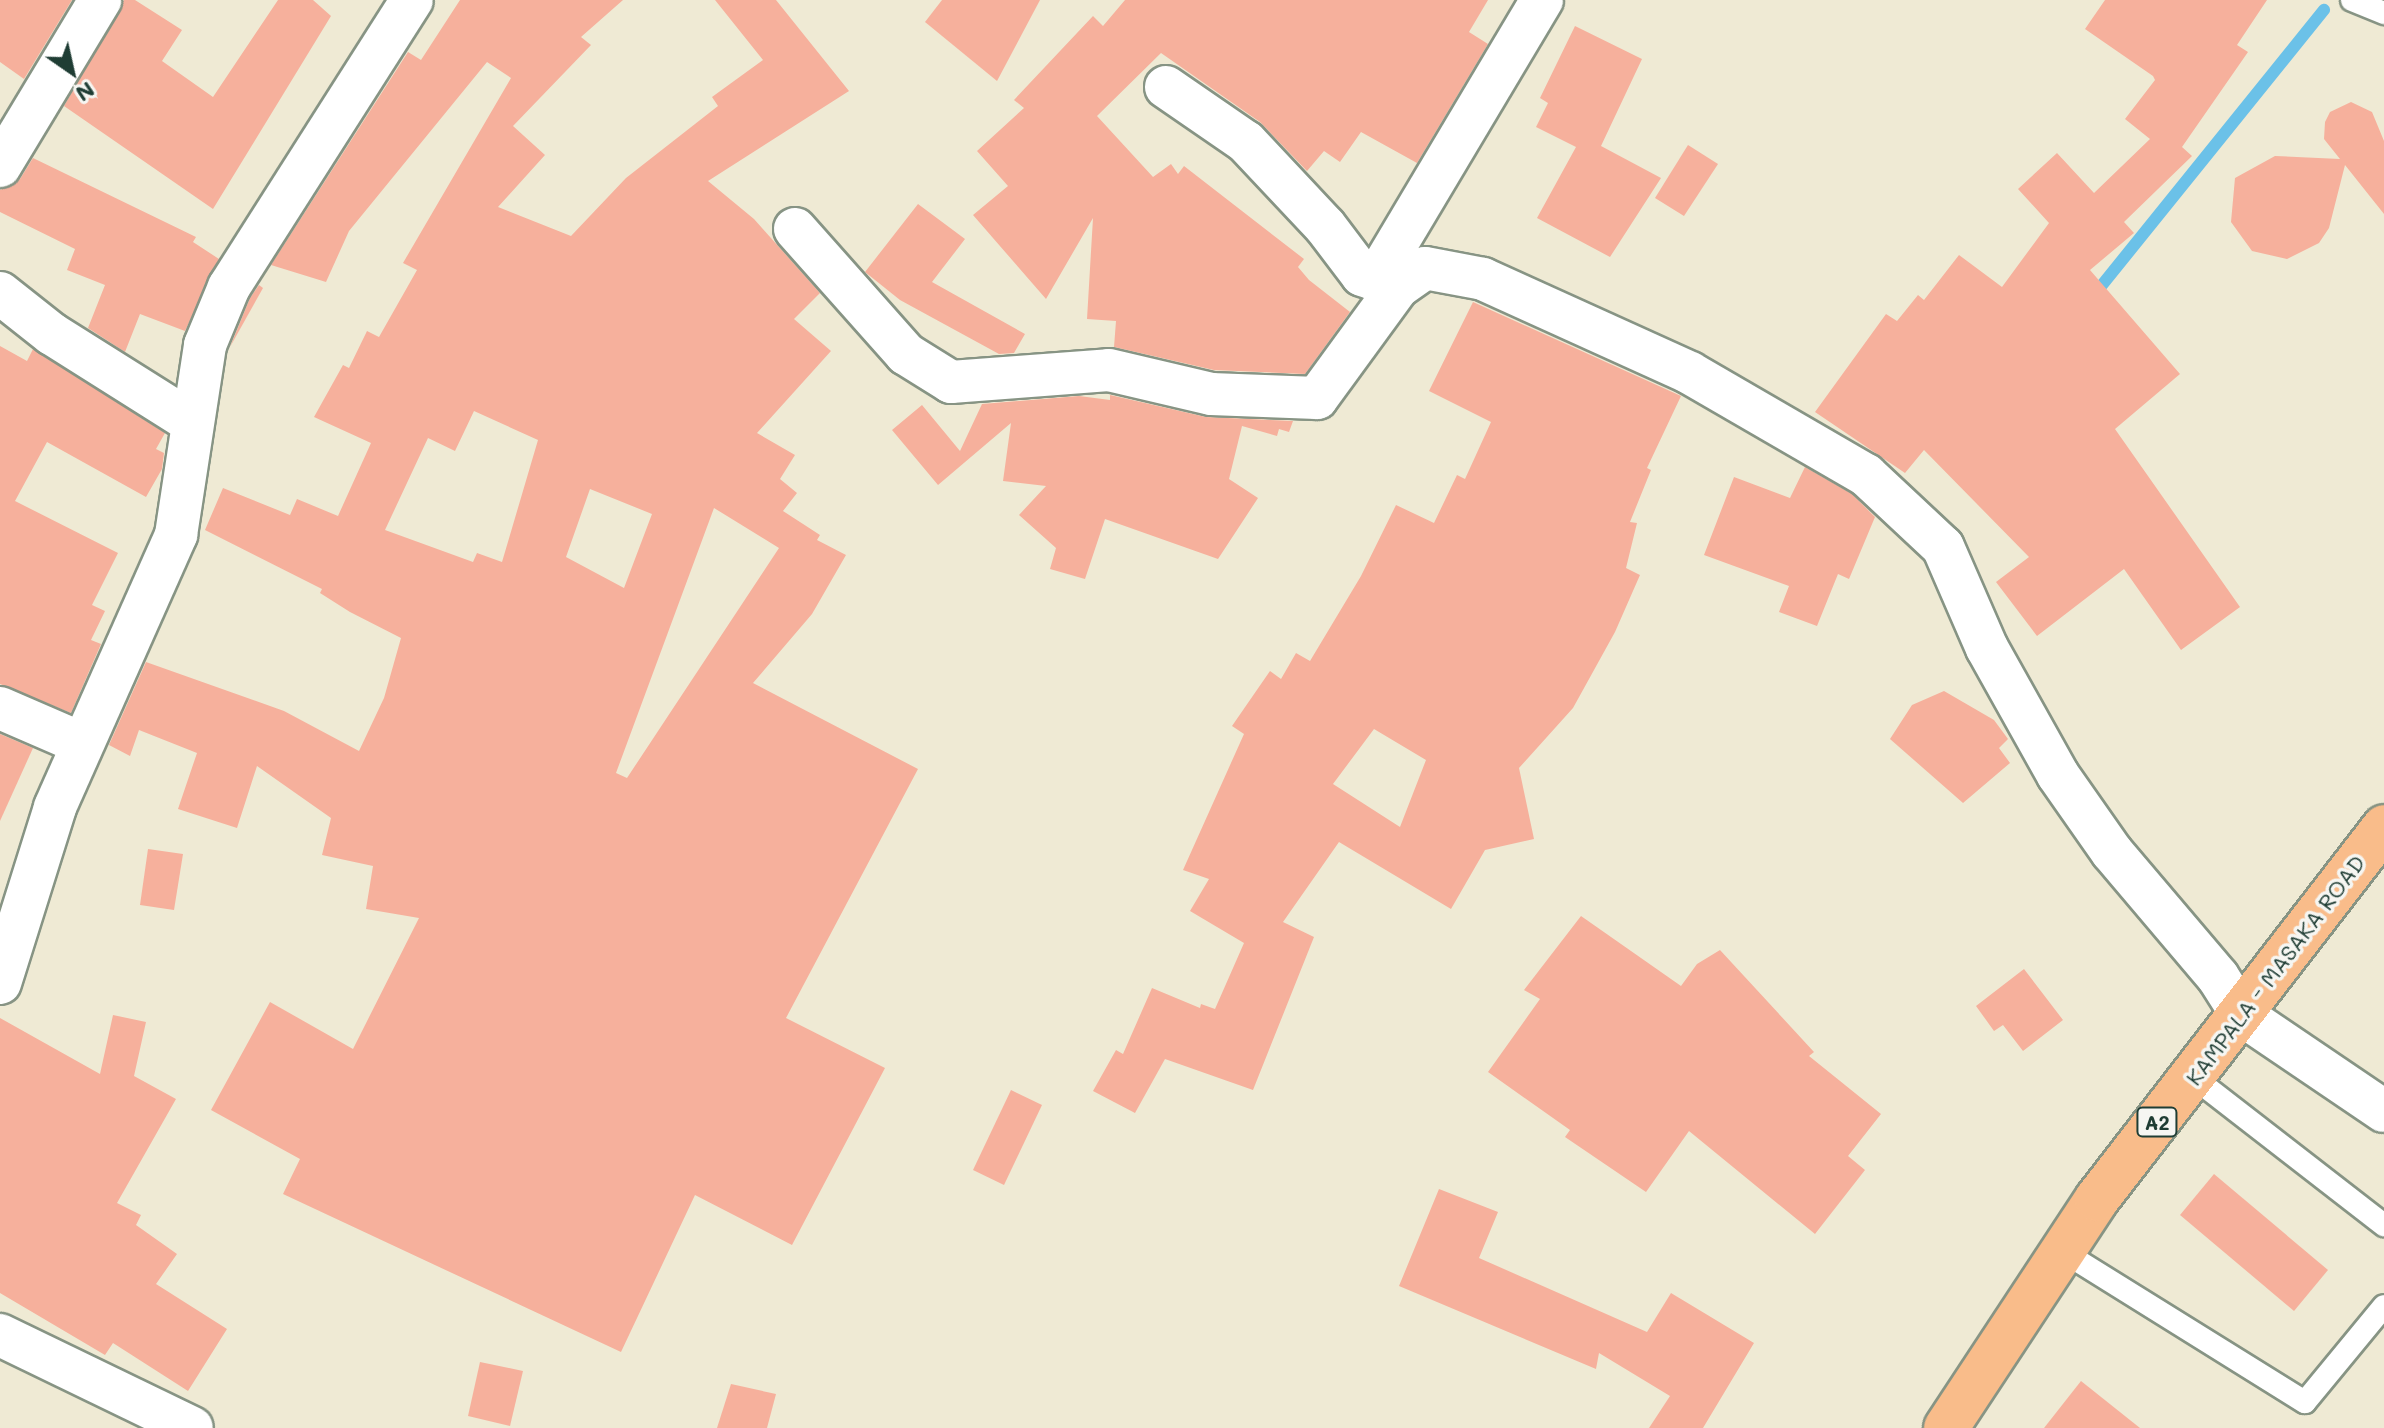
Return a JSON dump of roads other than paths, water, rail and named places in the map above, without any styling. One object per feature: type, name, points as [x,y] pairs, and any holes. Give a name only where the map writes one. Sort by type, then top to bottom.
[{"type":"main road","name":"KAMPALA - MASAKA ROAD","points":[[1946,1428],[2062,1251],[2384,827]]},
{"type":"street","points":[[0,166],[100,0]]},
{"type":"street","points":[[0,983],[55,807],[176,535],[190,421],[205,345],[229,287],[412,0]]},
{"type":"street","points":[[795,229],[906,354],[951,382],[1109,370],[1211,394],[1317,398],[1387,283],[1542,0]]},
{"type":"street","points":[[1166,87],[1246,142],[1325,226],[1362,275],[1387,283],[1425,268],[1483,279],[1690,373],[1866,475],[1943,547],[1987,648],[2058,775],[2112,852],[2218,977],[2242,1015],[2384,1111]]},
{"type":"street","points":[[0,293],[52,334],[190,421]]},
{"type":"street","points":[[0,708],[83,744]]},
{"type":"street","points":[[0,1335],[192,1428]]},
{"type":"lane","points":[[2352,0],[2384,13]]},
{"type":"lane","points":[[2193,1077],[2384,1225]]},
{"type":"lane","points":[[2062,1251],[2305,1402],[2384,1306]]},
{"type":"waterway","points":[[2098,290],[2324,10]]}]
